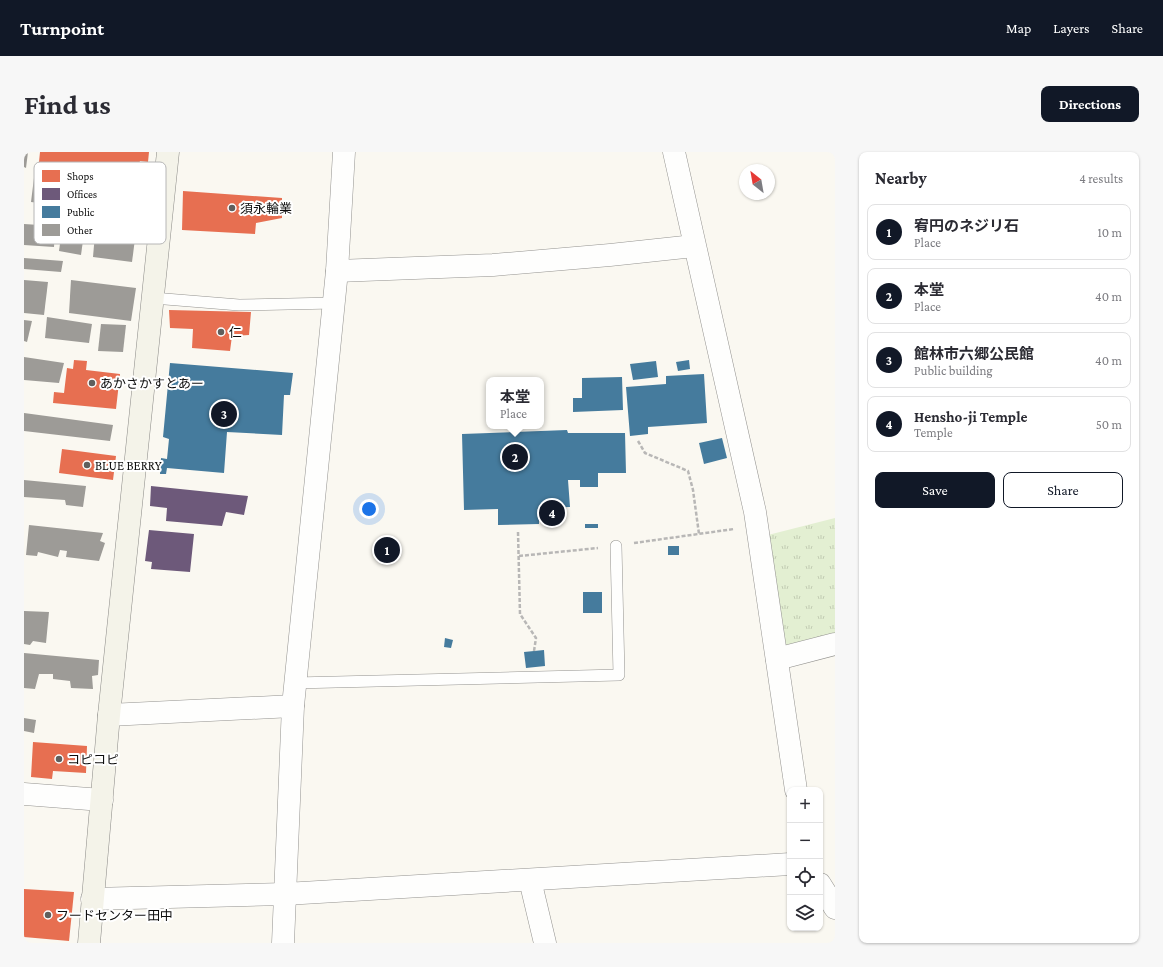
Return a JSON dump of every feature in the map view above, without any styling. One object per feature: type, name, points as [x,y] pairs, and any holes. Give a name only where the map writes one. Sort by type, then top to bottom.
[{"type":"street","points":[[166,171],[168,152]]},
{"type":"street","points":[[283,943],[293,706],[337,271],[344,152]]},
{"type":"street","points":[[674,152],[758,526],[796,787]]},
{"type":"street","points":[[89,943],[109,715],[159,244]]},
{"type":"street","points":[[337,271],[493,265],[610,256],[694,246]]},
{"type":"street","points":[[777,659],[835,644]]},
{"type":"street","points":[[109,715],[293,706]]},
{"type":"street","points":[[24,794],[102,800]]},
{"type":"street","points":[[92,899],[285,894],[787,864]]},
{"type":"street","points":[[530,880],[545,943]]},
{"type":"street","points":[[823,889],[835,908]]},
{"type":"lane","points":[[153,298],[239,305],[334,303]]},
{"type":"lane","points":[[296,683],[619,675],[616,546]]},
{"type":"path","points":[[638,441],[645,453],[688,472],[693,490],[699,534]]},
{"type":"path","points":[[519,556],[616,546],[758,526]]},
{"type":"path","points":[[518,532],[520,614],[536,638],[534,651]]},
{"type":"green space","points":[[835,518],[835,634],[786,648],[768,535]]},
{"type":"building: Shops","points":[[40,152],[149,152],[148,162],[39,162]]},
{"type":"building: Shops","name":"須永輪業","points":[[183,191],[282,198],[282,218],[256,223],[255,234],[182,230]]},
{"type":"building: Shops","name":"仁","points":[[169,310],[251,312],[249,335],[232,336],[230,351],[192,348],[193,329],[170,328]]},
{"type":"building: Shops","name":"あかさかすとあー","points":[[74,360],[87,361],[86,370],[120,374],[116,409],[53,403],[54,392],[64,393],[67,368],[73,369]]},
{"type":"building: Shops","name":"BLUE BERRY","points":[[62,449],[116,456],[113,480],[59,473]]},
{"type":"building: Shops","name":"コピコピ","points":[[33,742],[87,746],[86,773],[53,771],[52,779],[31,777]]},
{"type":"building: Shops","name":"フードセンター田中","points":[[24,889],[74,892],[69,941],[24,937]]},
{"type":"building: Offices","points":[[151,486],[248,496],[244,515],[226,512],[222,526],[166,521],[167,508],[150,506]]},
{"type":"building: Offices","points":[[149,530],[194,534],[190,572],[151,569],[152,562],[145,561]]},
{"type":"building: Public","points":[[689,360],[690,369],[678,371],[676,362]]},
{"type":"building: Public","points":[[656,361],[658,377],[633,380],[630,364]]},
{"type":"building: Public","points":[[170,363],[293,373],[290,395],[284,395],[282,435],[227,432],[224,473],[167,468],[166,474],[160,474],[161,458],[167,459],[169,439],[163,437]]},
{"type":"building: Public","points":[[704,374],[707,423],[648,427],[648,434],[630,436],[626,387],[666,384],[666,376]]},
{"type":"building: Public","points":[[622,377],[623,410],[573,412],[573,398],[582,398],[582,378]]},
{"type":"building: Public","points":[[567,430],[568,433],[625,433],[626,473],[598,473],[598,487],[580,487],[580,480],[568,480],[570,507],[539,508],[539,524],[498,525],[498,509],[464,510],[462,434]]},
{"type":"building: Public","points":[[722,438],[727,458],[704,464],[699,443]]},
{"type":"building: Public","points":[[585,524],[598,524],[598,528],[585,528]]},
{"type":"building: Public","points":[[668,546],[679,546],[679,555],[668,555]]},
{"type":"building: Public","points":[[583,592],[602,592],[602,613],[583,613]]},
{"type":"building: Public","points":[[445,638],[453,640],[451,648],[444,647]]},
{"type":"building: Public","points":[[544,650],[545,666],[526,668],[524,652]]},
{"type":"building: Other","points":[[24,152],[28,152],[26,168],[24,167]]},
{"type":"building: Other","points":[[34,178],[34,202],[31,202]]},
{"type":"building: Other","points":[[24,224],[34,225],[34,244],[54,244],[54,247],[24,245]]},
{"type":"building: Other","points":[[60,244],[82,244],[81,255],[59,251]]},
{"type":"building: Other","points":[[94,244],[134,244],[132,262],[93,257]]},
{"type":"building: Other","points":[[24,258],[63,261],[61,272],[24,269]]},
{"type":"building: Other","points":[[24,280],[48,282],[44,315],[24,313]]},
{"type":"building: Other","points":[[71,280],[136,288],[131,321],[69,313]]},
{"type":"building: Other","points":[[47,317],[92,324],[89,343],[45,338]]},
{"type":"building: Other","points":[[24,320],[32,321],[27,342],[24,341]]},
{"type":"building: Other","points":[[101,324],[126,325],[123,352],[98,351]]},
{"type":"building: Other","points":[[24,357],[64,363],[59,383],[24,380]]},
{"type":"building: Other","points":[[24,413],[113,425],[110,441],[24,431]]},
{"type":"building: Other","points":[[24,480],[86,486],[83,507],[66,505],[65,500],[24,497]]},
{"type":"building: Other","points":[[29,525],[103,533],[100,541],[105,543],[99,561],[66,557],[67,551],[60,550],[58,557],[38,552],[37,556],[26,555]]},
{"type":"building: Other","points":[[24,611],[49,612],[46,643],[33,641],[30,645],[24,644]]},
{"type":"building: Other","points":[[24,653],[99,660],[98,675],[92,676],[93,689],[71,688],[70,681],[53,679],[53,674],[39,674],[35,689],[24,688]]},
{"type":"building: Other","points":[[24,718],[36,720],[34,733],[24,731]]},
{"type":"place","name":"須永輪業","points":[[232,208]]},
{"type":"place","name":"仁","points":[[221,332]]},
{"type":"place","name":"あかさかすとあー","points":[[92,383]]},
{"type":"place","name":"館林市六郷公民館","points":[[224,414]]},
{"type":"place","name":"本堂","points":[[515,457]]},
{"type":"place","name":"BLUE BERRY","points":[[87,465]]},
{"type":"place","name":"Hensho-ji Temple","points":[[552,513]]},
{"type":"place","name":"宥円のネジリ石","points":[[387,550]]},
{"type":"place","name":"コピコピ","points":[[59,759]]},
{"type":"place","name":"フードセンター田中","points":[[48,915]]}]
